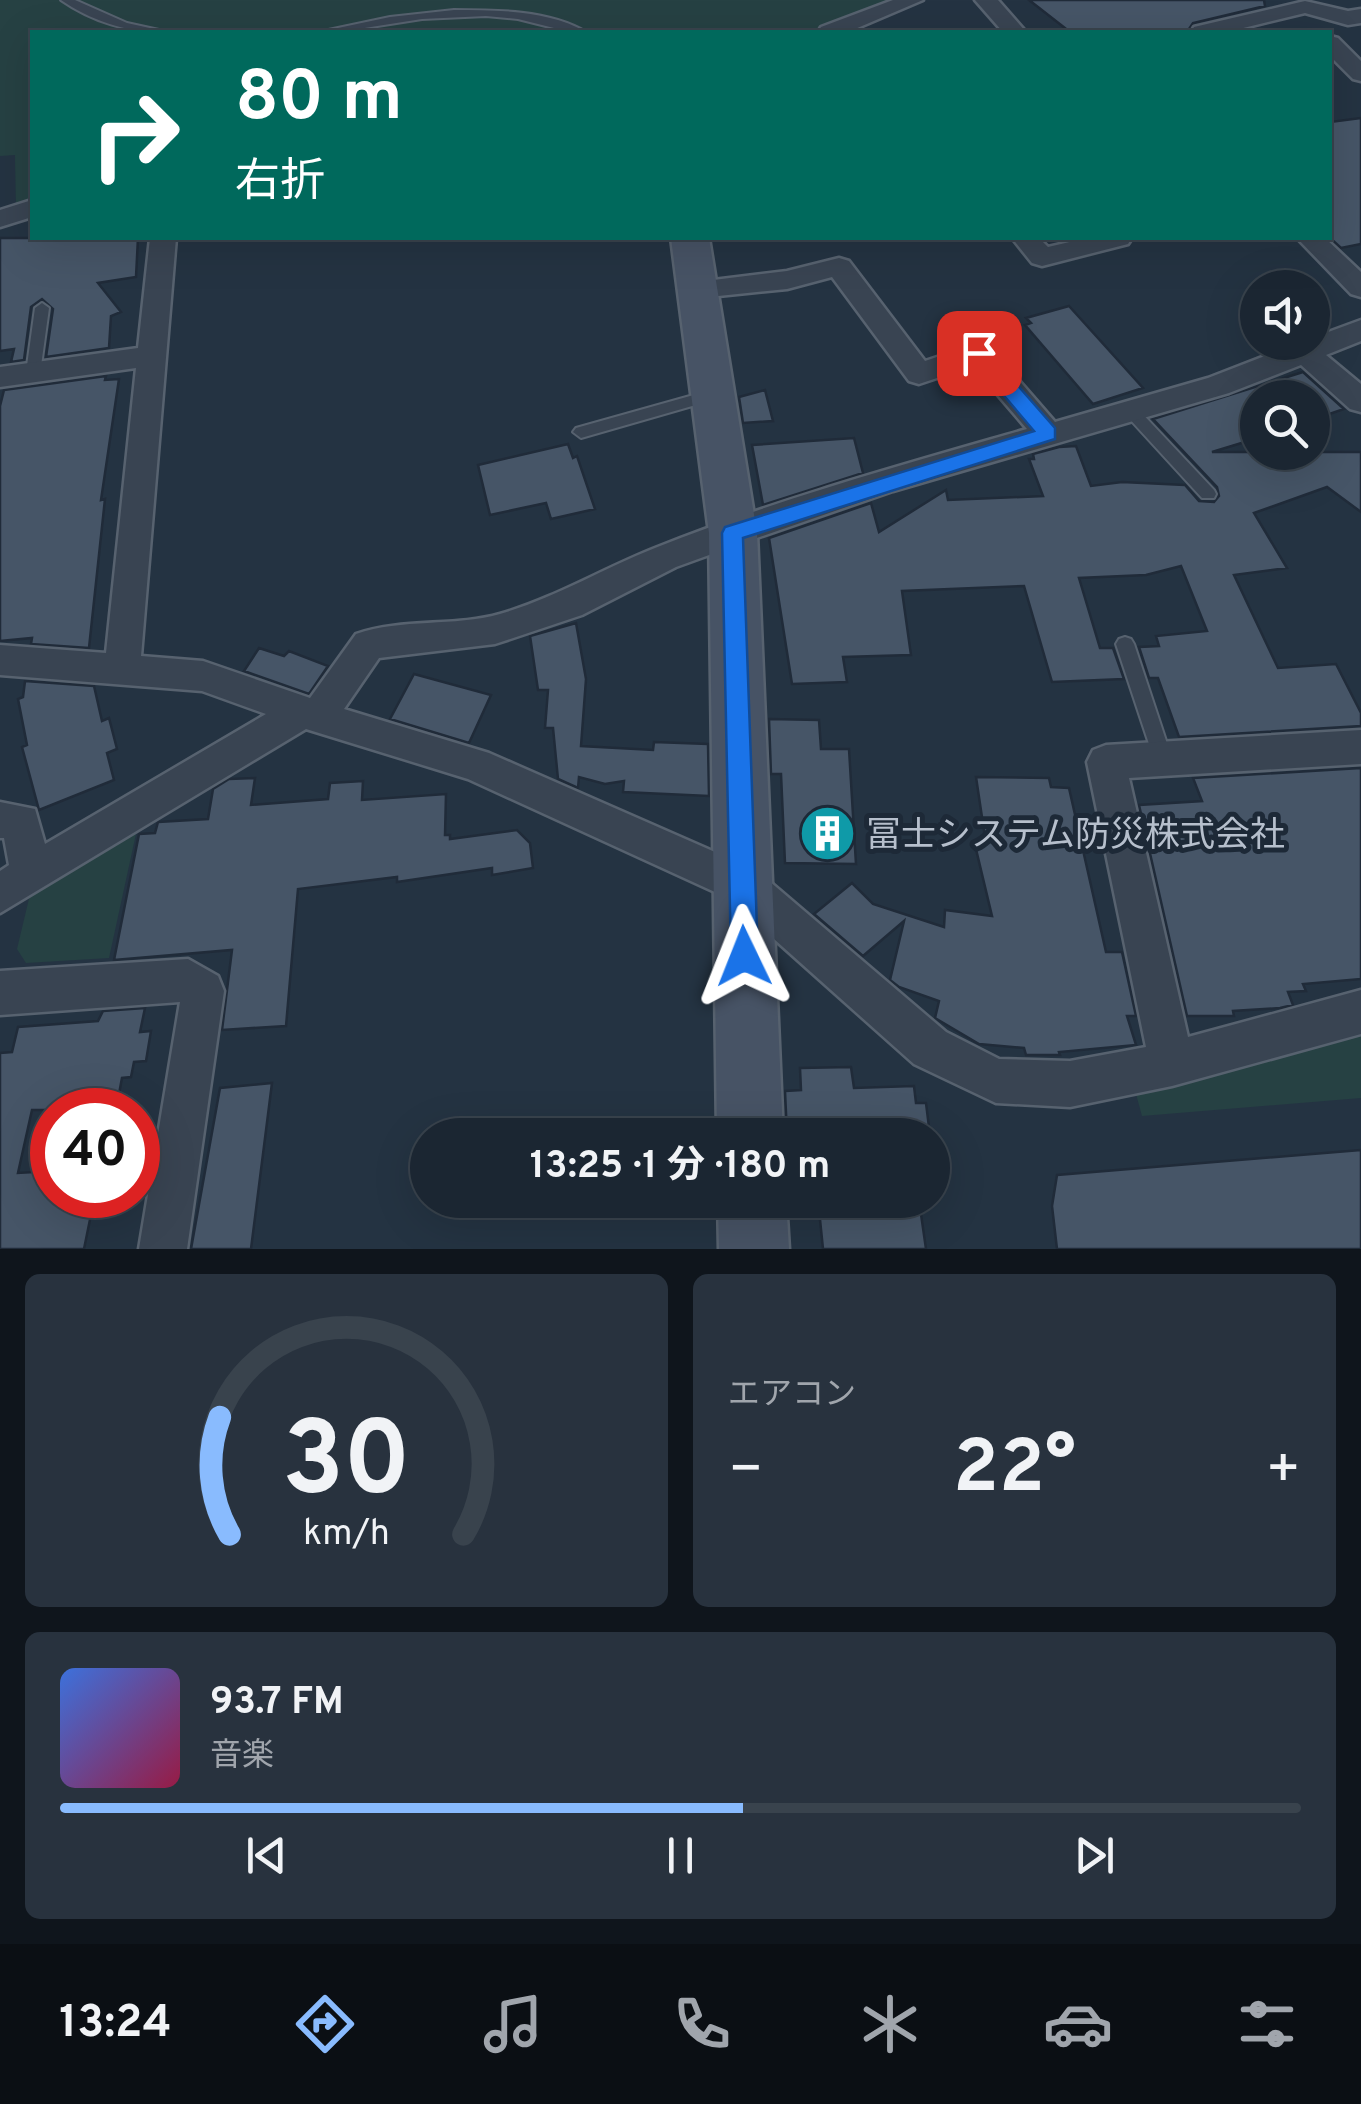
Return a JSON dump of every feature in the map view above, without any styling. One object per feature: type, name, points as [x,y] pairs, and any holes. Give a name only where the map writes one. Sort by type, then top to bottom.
[{"type":"street","points":[[834,30],[912,0]]},
{"type":"street","points":[[994,1],[1014,30]]},
{"type":"street","points":[[1208,30],[1271,7],[1305,7],[1348,18],[1361,16]]},
{"type":"street","points":[[884,11],[898,30]]},
{"type":"street","points":[[1332,45],[1361,74]]},
{"type":"street","points":[[0,218],[30,209]]},
{"type":"street","points":[[122,671],[164,240]]},
{"type":"street","points":[[690,240],[732,533],[749,1118]]},
{"type":"street","points":[[1027,240],[1042,257],[1111,240]]},
{"type":"street","points":[[1312,240],[1361,288]]},
{"type":"street","points":[[698,290],[788,280],[840,267],[919,374],[979,353],[1048,434]]},
{"type":"street","points":[[1330,343],[1361,330]]},
{"type":"street","points":[[0,378],[150,356]]},
{"type":"street","points":[[16,884],[310,714],[369,644],[495,630],[570,604],[664,558],[732,533],[1048,434],[1218,386],[1287,360]]},
{"type":"street","points":[[1314,360],[1361,402]]},
{"type":"street","points":[[0,660],[203,676],[476,766],[742,884],[930,1048],[996,1081],[1070,1084],[1172,1064],[1361,1012]]},
{"type":"street","points":[[1172,1064],[1106,762],[1361,747]]},
{"type":"street","points":[[0,820],[21,822],[16,884]]},
{"type":"street","points":[[0,993],[188,980],[203,991],[164,1249]]},
{"type":"street","points":[[753,1218],[754,1249]]},
{"type":"lane","points":[[66,0],[124,26],[149,30]]},
{"type":"lane","points":[[333,30],[454,1],[550,14],[577,30]]},
{"type":"lane","points":[[33,373],[42,308]]},
{"type":"lane","points":[[581,432],[715,394]]},
{"type":"lane","points":[[1132,411],[1208,494]]},
{"type":"lane","points":[[1125,644],[1163,759]]},
{"type":"green space","points":[[0,0],[899,0],[822,30],[30,30],[30,203],[16,208],[15,155],[0,156]]},
{"type":"green space","points":[[139,820],[109,958],[26,963],[17,949],[32,886]]},
{"type":"green space","points":[[1361,1019],[1361,1098],[1142,1116],[1133,1083]]},
{"type":"building","points":[[1029,0],[1264,0],[1265,6],[1193,23],[1188,30],[1067,30]]},
{"type":"building","points":[[1361,118],[1361,244],[1341,248],[1332,240],[1332,122]]},
{"type":"building","points":[[0,238],[138,240],[136,277],[98,283],[121,312],[111,316],[109,348],[46,357],[53,309],[42,299],[31,307],[24,360],[11,362],[14,349],[0,351]]},
{"type":"building","points":[[1069,306],[1143,388],[1093,404],[1025,325],[1031,323],[1026,318]]},
{"type":"building","points":[[1303,372],[1312,380],[1277,380]]},
{"type":"building","points":[[106,376],[105,380],[119,379],[101,500],[105,499],[89,648],[31,644],[32,638],[0,641],[0,406],[4,390]]},
{"type":"building","points":[[765,390],[773,421],[743,423],[739,397]]},
{"type":"building","points":[[1240,392],[1240,443],[1212,452],[1240,452],[1240,470],[1330,470],[1330,452],[1361,452],[1361,512],[1327,487],[1254,513],[1287,568],[1234,575],[1278,668],[1336,664],[1361,713],[1361,726],[1179,737],[1158,678],[1149,678],[1139,647],[1159,646],[1156,636],[1207,631],[1181,566],[1146,575],[1079,578],[1100,648],[1113,648],[1124,679],[1052,682],[1024,586],[902,591],[911,655],[843,657],[847,682],[792,684],[769,538],[871,503],[879,532],[946,490],[948,500],[1043,496],[1029,459],[1034,459],[1033,454],[1059,447],[1076,446],[1091,486],[1122,482],[1185,485],[1199,501],[1214,502],[1219,496],[1217,487],[1153,419]]},
{"type":"building","points":[[1330,396],[1344,409],[1330,414]]},
{"type":"building","points":[[854,438],[863,473],[763,505],[752,445]]},
{"type":"building","points":[[568,444],[573,458],[577,456],[595,509],[551,519],[546,503],[490,515],[478,465]]},
{"type":"building","points":[[576,623],[586,679],[581,746],[653,750],[654,742],[708,744],[709,796],[623,792],[624,781],[605,784],[579,777],[578,788],[558,779],[553,728],[545,728],[548,690],[538,690],[530,636]]},
{"type":"building","points":[[259,648],[284,656],[289,651],[328,666],[309,694],[244,671]]},
{"type":"building","points":[[414,674],[491,695],[469,743],[390,719]]},
{"type":"building","points":[[25,681],[94,686],[102,721],[109,718],[117,749],[107,753],[114,780],[39,810],[22,747],[27,745],[18,699],[23,697]]},
{"type":"building","points":[[769,719],[819,720],[821,749],[849,749],[856,864],[785,863],[781,774],[771,774]]},
{"type":"building","points":[[1361,768],[1361,979],[1303,984],[1306,991],[1288,992],[1293,1005],[1280,1008],[1233,1011],[1234,1016],[1187,1016],[1139,805],[1202,801],[1193,778]]},
{"type":"building","points":[[976,777],[1049,778],[1051,787],[1069,788],[1106,952],[1122,952],[1136,1016],[1127,1016],[1136,1045],[1059,1052],[1060,1055],[1026,1055],[1024,1048],[979,1044],[935,1018],[939,1001],[890,980],[904,921],[863,956],[814,914],[852,883],[873,904],[944,927],[945,910],[992,916],[975,845],[986,844]]},
{"type":"building","points":[[255,778],[251,805],[328,799],[330,783],[363,781],[362,800],[446,794],[445,835],[450,835],[450,839],[517,830],[530,843],[533,868],[492,875],[492,868],[397,882],[397,877],[298,889],[286,1026],[222,1030],[232,950],[114,960],[139,834],[155,833],[158,822],[208,819],[213,789],[229,779]]},
{"type":"building","points":[[145,1008],[140,1032],[151,1031],[146,1061],[134,1062],[131,1077],[122,1078],[120,1088],[30,1088],[30,1119],[18,1173],[30,1172],[30,1218],[90,1218],[84,1249],[0,1249],[0,1053],[12,1052],[18,1027],[98,1021],[103,1011]]},
{"type":"building","points":[[851,1067],[854,1088],[914,1086],[916,1103],[926,1103],[928,1118],[786,1118],[785,1091],[801,1090],[800,1068]]},
{"type":"building","points":[[272,1083],[251,1249],[191,1249],[220,1088]]},
{"type":"building","points":[[1361,1150],[1361,1249],[1057,1249],[1052,1206],[1057,1175]]},
{"type":"building","points":[[820,1218],[922,1218],[926,1249],[823,1249]]},
{"type":"place","name":"冨士システム防災株式会社","points":[[827,834]]},
{"type":"route","points":[[744,956],[732,533],[1048,434],[979,353]]}]
